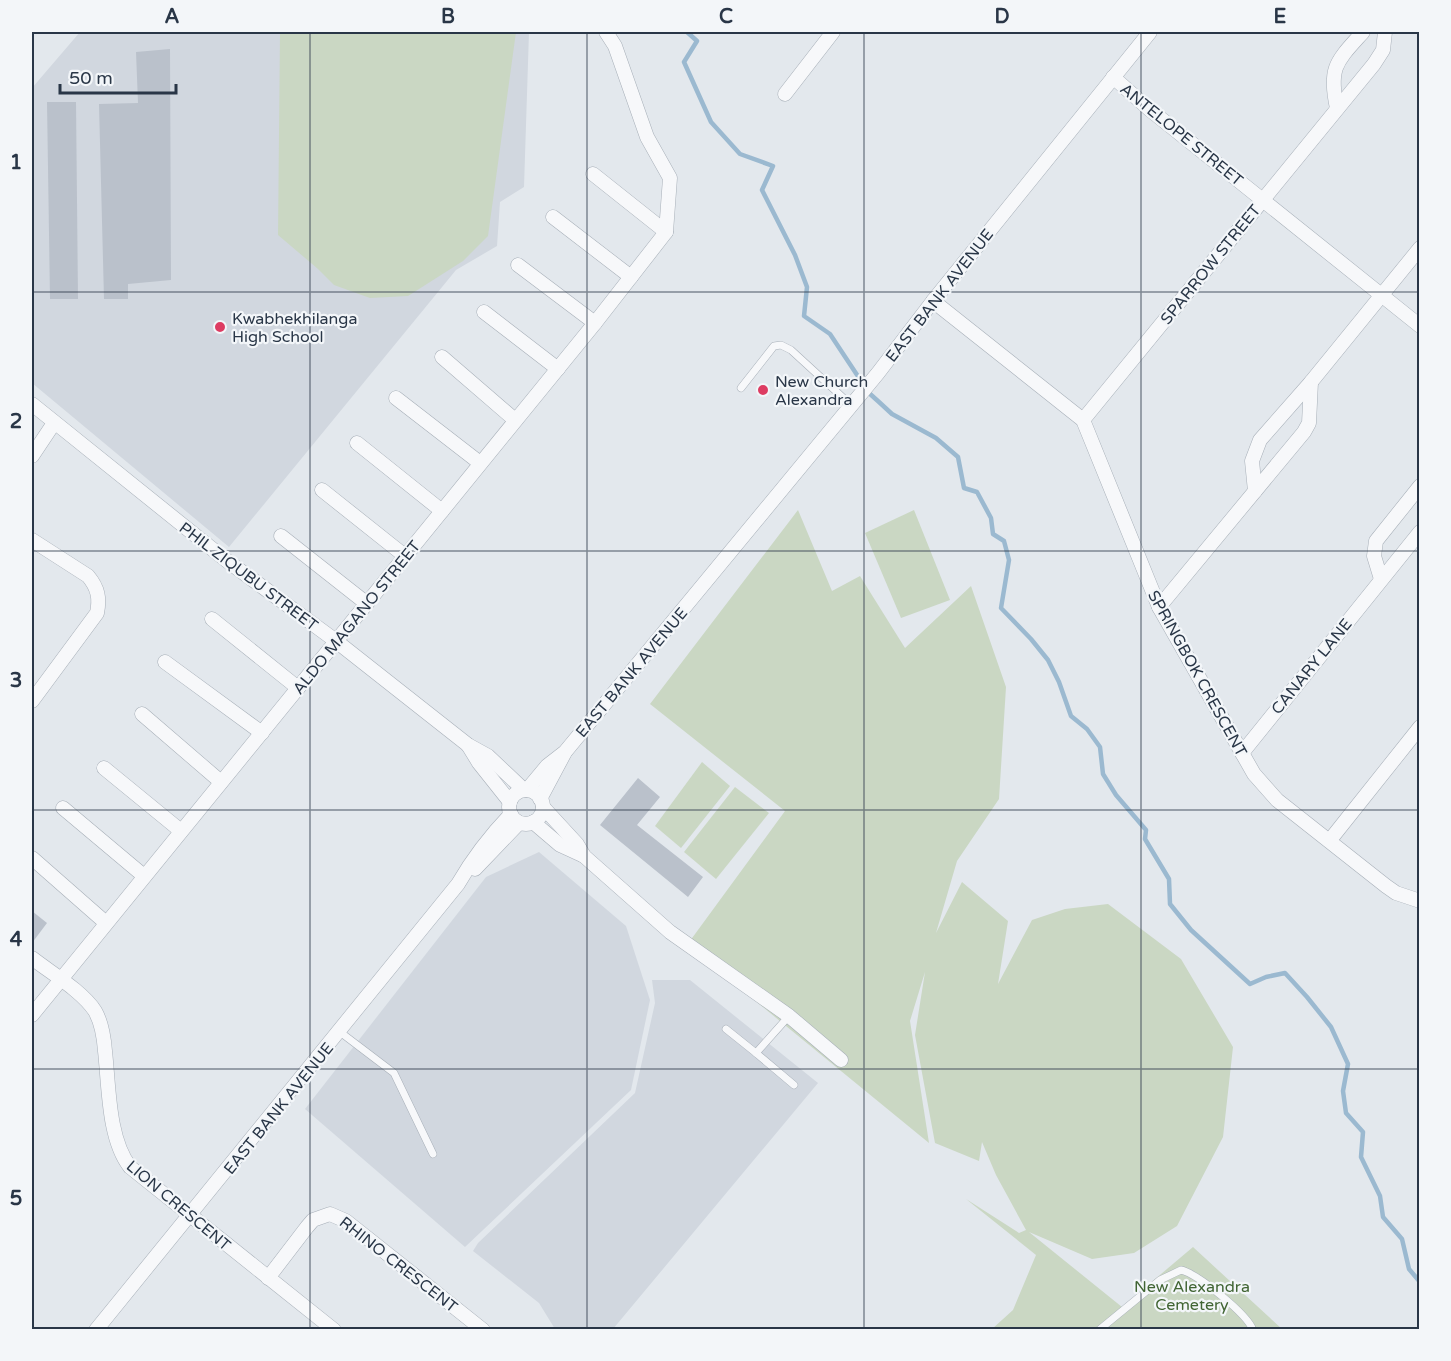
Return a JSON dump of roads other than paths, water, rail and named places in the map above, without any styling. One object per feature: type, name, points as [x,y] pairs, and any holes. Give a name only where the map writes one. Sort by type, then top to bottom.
[{"type":"street","name":"ALDO MAGANO STREET","points":[[32,1016],[558,369],[666,232],[670,178],[647,137],[615,46],[606,32]]},
{"type":"street","name":"EAST BANK AVENUE","points":[[96,1329],[340,1032],[458,884],[518,815],[518,792],[525,790],[547,766],[565,752],[878,373],[933,301],[1150,32]]},
{"type":"street","points":[[1337,108],[1333,86],[1334,71],[1344,53],[1364,32]]},
{"type":"street","name":"SPARROW STREET","points":[[1083,420],[1379,57],[1383,50],[1385,32]]},
{"type":"street","points":[[785,94],[826,34]]},
{"type":"street","name":"ANTELOPE STREET","points":[[1113,77],[1149,109],[1381,294],[1419,327]]},
{"type":"street","points":[[593,174],[666,232]]},
{"type":"street","points":[[553,217],[631,277]]},
{"type":"street","points":[[1255,491],[1252,472],[1255,450],[1260,441],[1419,249]]},
{"type":"street","points":[[518,265],[595,323]]},
{"type":"street","name":"SPRINGBOK CRESCENT","points":[[933,301],[1083,420],[1159,607],[1263,786],[1277,800],[1386,886],[1396,893],[1419,902]]},
{"type":"street","points":[[484,312],[558,369]]},
{"type":"street","points":[[442,357],[515,420]]},
{"type":"street","points":[[1159,607],[1307,427],[1310,417],[1311,382]]},
{"type":"street","points":[[396,398],[480,463]]},
{"type":"street","name":"PHIL ZIQUBU STREET","points":[[32,404],[226,560],[336,641],[468,746],[488,756],[525,790],[537,794],[584,856]]},
{"type":"street","points":[[32,456],[54,423]]},
{"type":"street","points":[[357,443],[442,511]]},
{"type":"street","points":[[1381,579],[1374,556],[1376,541],[1419,486]]},
{"type":"street","points":[[322,490],[405,556]]},
{"type":"street","name":"CANARY LANE","points":[[1242,753],[1419,532]]},
{"type":"street","points":[[281,536],[366,603]]},
{"type":"street","points":[[32,540],[88,576],[95,585],[99,603],[97,613],[32,701]]},
{"type":"street","points":[[212,619],[298,688]]},
{"type":"street","points":[[165,662],[262,733]]},
{"type":"street","points":[[142,714],[221,782]]},
{"type":"street","points":[[1330,840],[1419,727]]},
{"type":"street","name":"PHIL ZIQUBU STREET","points":[[468,746],[518,815],[560,845],[584,856]]},
{"type":"street","name":"EAST BANK AVENUE","points":[[518,815],[538,818],[542,803],[565,752]]},
{"type":"street","points":[[104,768],[181,831]]},
{"type":"street","points":[[63,808],[144,876]]},
{"type":"street","points":[[584,856],[670,932],[789,1016],[842,1060]]},
{"type":"street","points":[[32,858],[106,923]]},
{"type":"street","name":"LION CRESCENT","points":[[32,958],[86,1000],[100,1023],[104,1039],[115,1136],[124,1160],[189,1216],[333,1329]]},
{"type":"street","name":"RHINO CRESCENT","points":[[268,1278],[313,1220],[330,1214],[346,1221],[483,1329]]},
{"type":"lane","points":[[741,388],[774,346],[781,345],[791,350],[854,401]]},
{"type":"lane","points":[[756,1053],[789,1016]]},
{"type":"lane","points":[[726,1029],[794,1085]]},
{"type":"lane","points":[[340,1032],[394,1073],[433,1154]]},
{"type":"lane","points":[[1100,1329],[1160,1280],[1181,1270],[1191,1273],[1211,1288],[1249,1321],[1253,1329]]},
{"type":"waterway","points":[[687,32],[697,41],[684,62],[711,122],[740,154],[773,166],[762,190],[795,255],[807,287],[804,316],[830,334],[869,393],[892,414],[936,438],[958,457],[964,488],[977,492],[991,518],[993,534],[1004,541],[1009,560],[1001,608],[1048,660],[1059,682],[1071,716],[1087,729],[1100,747],[1103,774],[1116,795],[1146,830],[1145,839],[1169,879],[1170,904],[1191,930],[1250,984],[1266,977],[1285,973],[1331,1027],[1348,1064],[1343,1091],[1346,1113],[1363,1132],[1361,1157],[1380,1196],[1383,1217],[1402,1239],[1409,1269],[1420,1282]]},
{"type":"place","name":"Kwabhekhilanga High School","points":[[220,327]]},
{"type":"place","name":"New Church Alexandra","points":[[763,390]]},
{"type":"park label","name":"New Alexandra Cemetery","points":[[1192,1295]]}]
